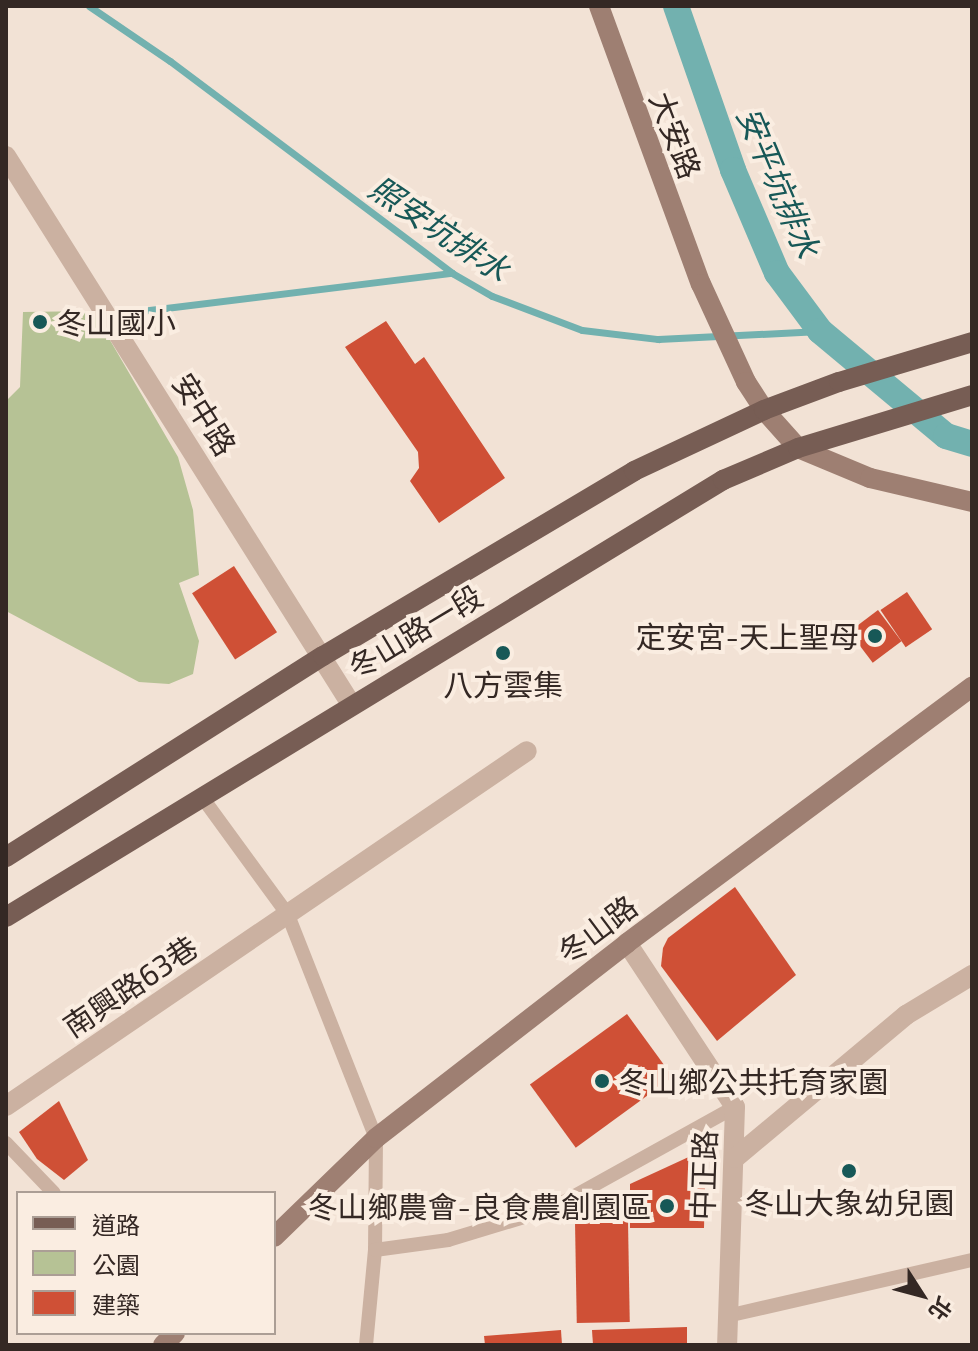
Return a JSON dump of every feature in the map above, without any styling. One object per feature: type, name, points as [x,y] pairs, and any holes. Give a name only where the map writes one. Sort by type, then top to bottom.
[{"type":"main road","name":"冬山路一段","points":[[6,857],[323,656],[634,471],[764,410],[839,382],[969,343]]},
{"type":"main road","name":"冬山路一段","points":[[6,917],[723,480],[798,448],[972,395]]},
{"type":"street","name":"大安路","points":[[599,6],[701,284],[746,382],[764,410],[798,448]]},
{"type":"street","name":"安中路","points":[[6,156],[351,704]]},
{"type":"street","points":[[798,448],[870,478],[927,495],[972,502]]},
{"type":"street","name":"冬山路","points":[[276,1235],[376,1138],[627,943],[972,687]]},
{"type":"street","name":"南興路63巷","points":[[6,1106],[527,751]]},
{"type":"street","name":"中正路","points":[[627,943],[735,1107],[727,1345]]},
{"type":"street","points":[[735,1158],[906,1015],[972,975]]},
{"type":"lane","points":[[202,797],[288,915],[376,1138],[375,1250],[366,1345]]},
{"type":"lane","points":[[375,1250],[448,1240],[551,1209],[735,1107]]},
{"type":"lane","points":[[6,1143],[52,1191]]},
{"type":"lane","points":[[727,1316],[972,1260]]},
{"type":"green space","points":[[93,311],[178,457],[193,510],[199,575],[179,583],[199,641],[193,674],[169,684],[139,682],[6,611],[6,401],[20,387],[23,312]]},
{"type":"building","points":[[386,321],[415,364],[424,357],[505,478],[439,523],[410,481],[419,468],[418,452],[345,347]]},
{"type":"building","points":[[234,566],[277,632],[235,659],[192,593]]},
{"type":"building","points":[[907,592],[932,629],[906,647],[880,610]]},
{"type":"building","name":"定安宮-天上聖母","points":[[878,610],[901,641],[873,663],[849,632]]},
{"type":"building","points":[[735,887],[796,975],[717,1041],[661,966],[663,948],[668,938]]},
{"type":"building","name":"冬山鄉公共托育家園","points":[[627,1014],[673,1077],[576,1148],[530,1085]]},
{"type":"building","points":[[59,1101],[88,1160],[64,1180],[37,1159],[19,1132]]},
{"type":"building","name":"冬山鄉農會-良食農創園區","points":[[706,1149],[704,1228],[630,1228],[630,1184]]},
{"type":"building","points":[[628,1221],[630,1322],[577,1323],[575,1222]]},
{"type":"building","points":[[687,1327],[687,1345],[593,1345],[592,1330]]},
{"type":"building","points":[[561,1330],[562,1345],[485,1345],[484,1336]]},
{"type":"waterway","name":"照安坑排水","points":[[89,6],[170,61],[452,273],[492,296],[582,330],[658,339],[820,331]]},
{"type":"waterway","name":"安平坑排水","points":[[676,6],[733,170],[777,273],[820,331],[946,436],[972,444]]},
{"type":"waterway","points":[[133,312],[452,273]]},
{"type":"place","name":"冬山國小","points":[[40,322]]},
{"type":"place","name":"定安宮-天上聖母","points":[[875,636]]},
{"type":"place","name":"八方雲集","points":[[503,653]]},
{"type":"place","name":"冬山鄉公共托育家園","points":[[602,1081]]},
{"type":"place","name":"冬山大象幼兒園","points":[[849,1171]]},
{"type":"place","name":"冬山鄉農會-良食農創園區","points":[[667,1206]]}]
